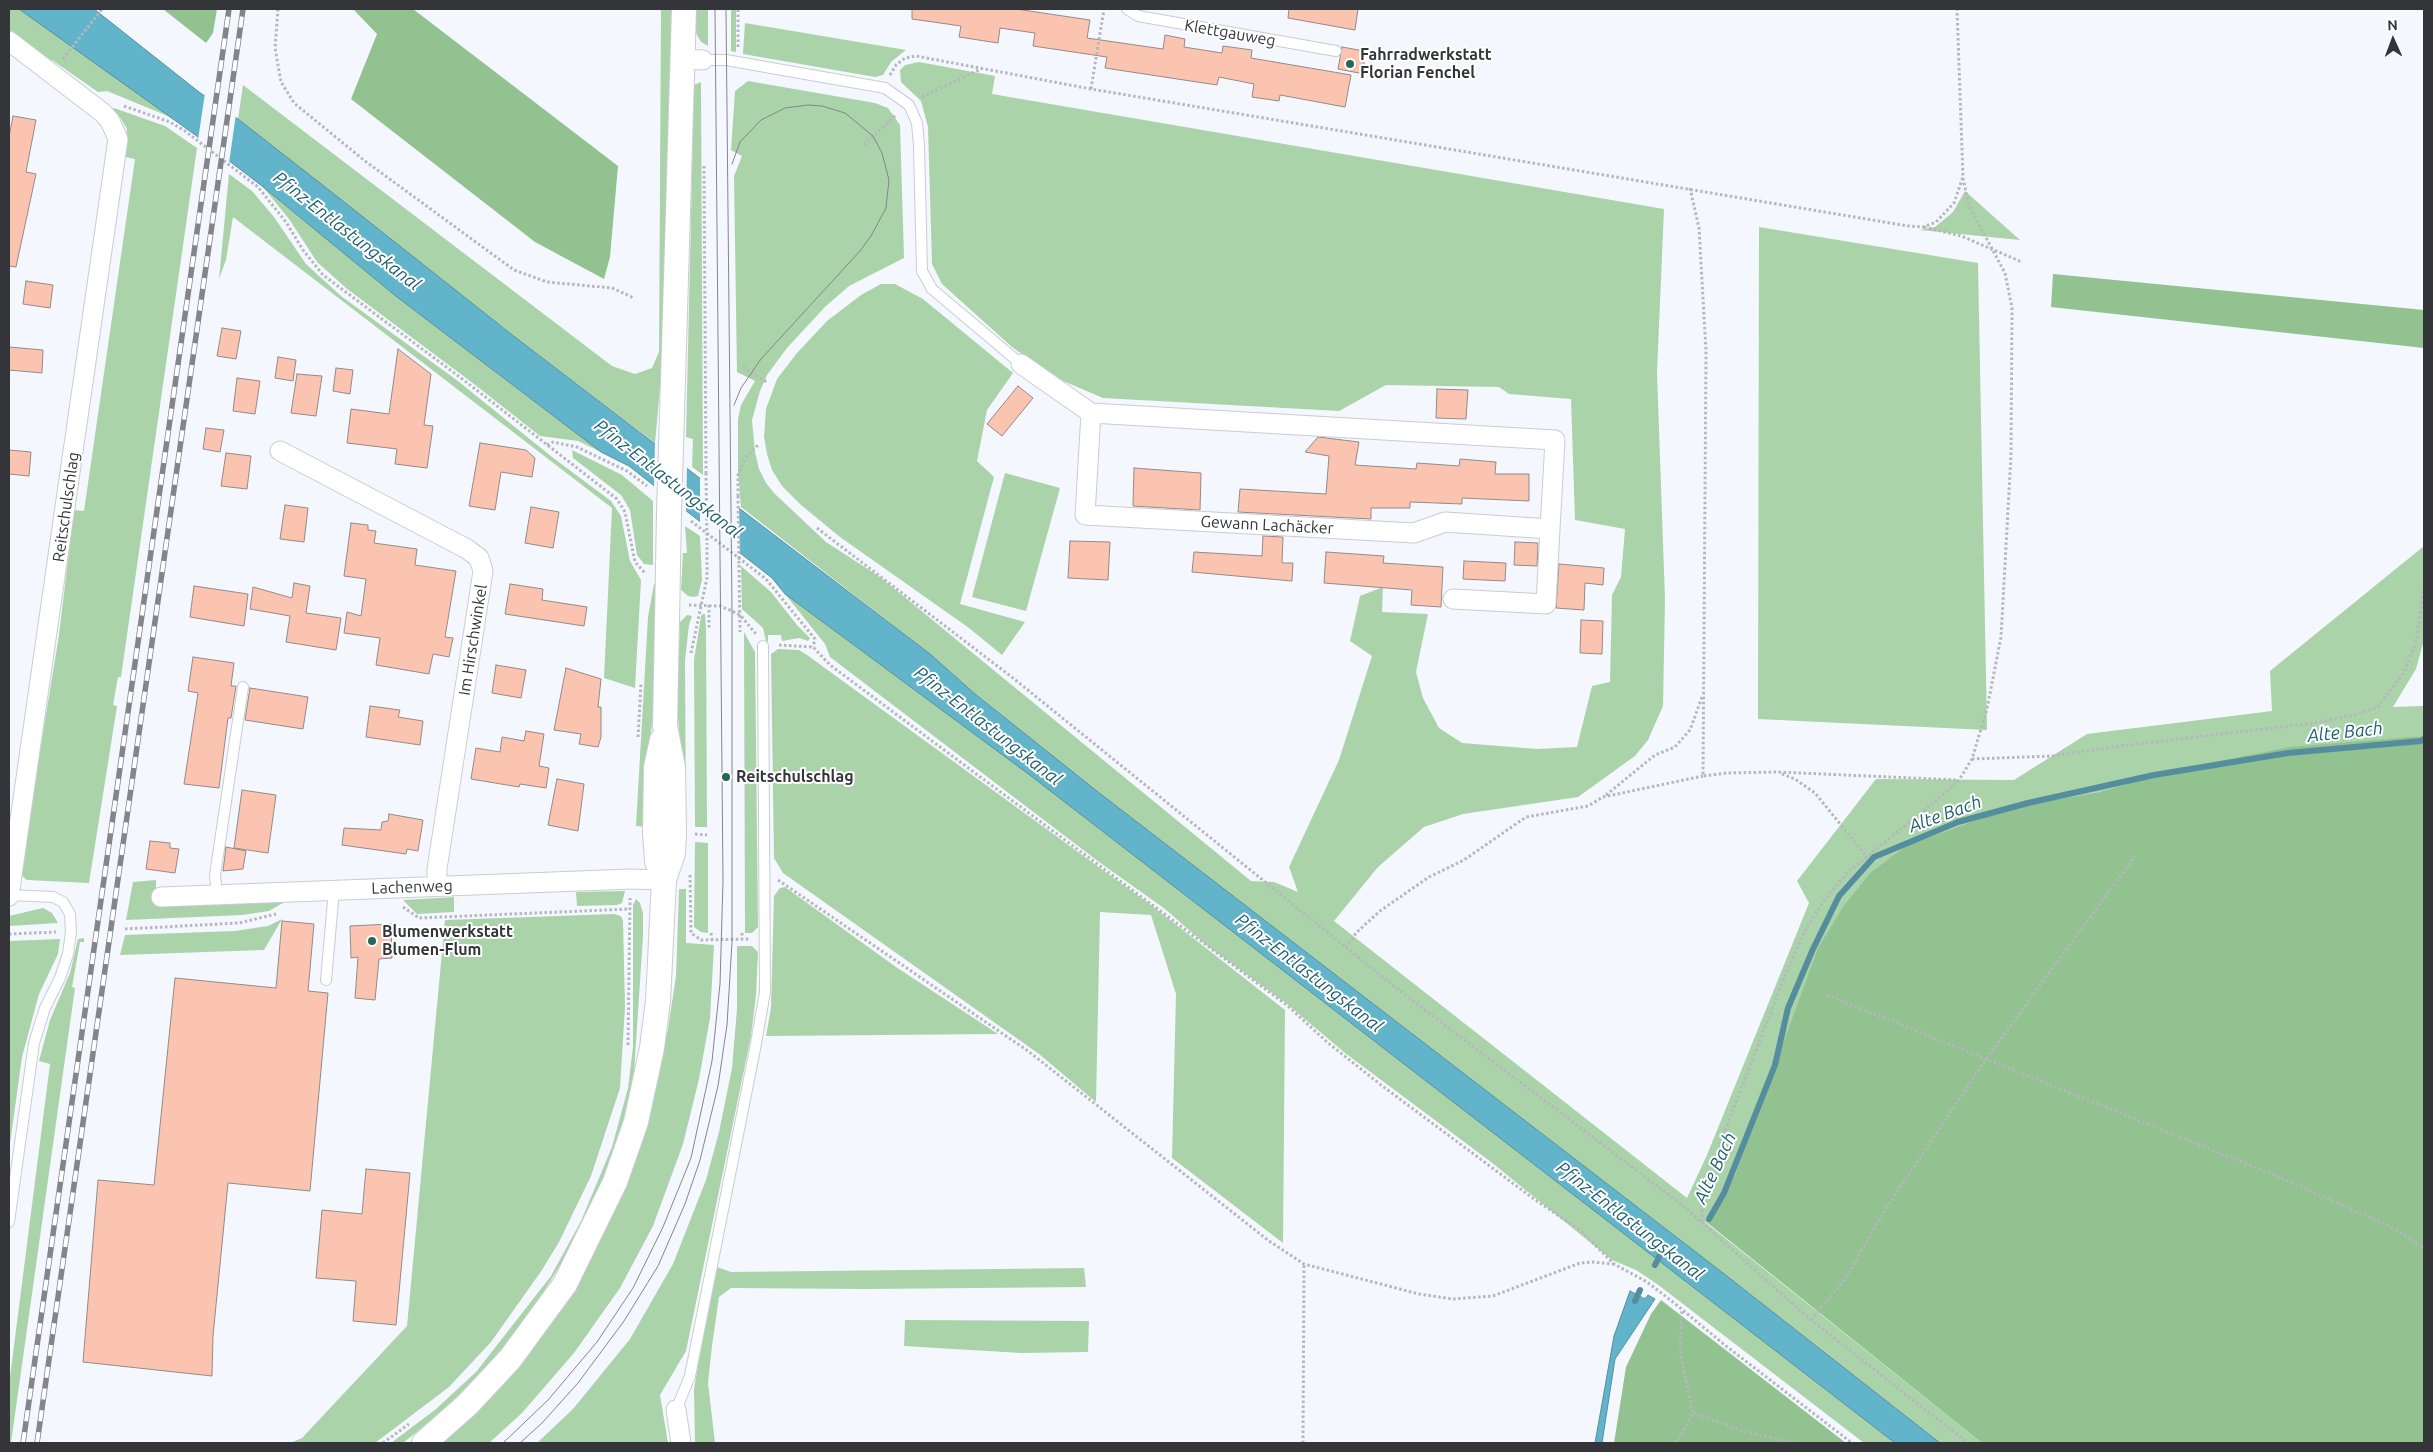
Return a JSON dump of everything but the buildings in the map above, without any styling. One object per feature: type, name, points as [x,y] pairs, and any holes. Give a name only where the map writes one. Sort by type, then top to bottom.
[{"type":"street","points":[[424,1443],[448,1423],[485,1386],[534,1328],[569,1276],[615,1182],[636,1122],[652,1048],[658,1001],[664,880],[657,861],[655,833],[656,767],[665,726],[679,516],[671,447],[693,60],[684,9]]},
{"type":"street","name":"Reitschulschlag","points":[[9,41],[103,113],[110,121],[118,139],[9,896]]},
{"type":"street","points":[[1021,364],[1091,413],[1555,440],[1546,604],[1453,599]]},
{"type":"street","name":"Gewann Lachäcker","points":[[1091,413],[1085,516],[1414,532],[1445,522],[1550,528]]},
{"type":"street","name":"Im Hirschwinkel","points":[[280,451],[467,549],[479,558],[484,571],[437,869],[438,886]]},
{"type":"street","name":"Lachenweg","points":[[161,897],[631,878],[664,880]]},
{"type":"street","points":[[676,1410],[681,1443]]},
{"type":"lane","name":"Klettgauweg","points":[[1127,9],[1138,16],[1336,51]]},
{"type":"lane","points":[[693,60],[738,62],[885,88],[909,105],[917,123],[919,145],[922,271],[932,289],[1021,364]]},
{"type":"lane","points":[[676,1410],[690,1376],[712,1256],[755,1049],[764,992],[766,940],[763,646]]},
{"type":"lane","points":[[217,895],[215,875],[243,687]]},
{"type":"lane","points":[[326,980],[334,890]]},
{"type":"lane","points":[[9,896],[53,897],[63,902],[70,914],[71,932],[68,954],[60,978],[45,1008],[34,1043],[9,1222]]},
{"type":"path","points":[[59,64],[102,9]]},
{"type":"path","points":[[278,9],[274,48],[281,82],[294,103],[301,109],[365,160],[514,270],[547,282],[612,288],[634,298]]},
{"type":"path","points":[[738,9],[738,62]]},
{"type":"path","points":[[1091,89],[1104,9]]},
{"type":"path","points":[[1702,1222],[1702,1205],[1718,1149],[1786,973],[1808,925],[1825,899],[1848,872],[1943,795],[1958,780],[1972,759],[1987,709],[2000,637],[2011,455],[2012,308],[2005,273],[1969,206],[1963,177],[1957,9]]},
{"type":"path","points":[[885,88],[896,65],[905,58],[916,56],[1091,89],[1908,226],[1923,226],[1961,236],[2022,262]]},
{"type":"path","points":[[864,145],[909,105],[981,69]]},
{"type":"path","points":[[120,104],[143,111],[185,131],[258,187],[286,222],[303,250],[323,275],[461,378],[616,499],[625,512],[635,562],[647,576]]},
{"type":"path","points":[[704,156],[707,578],[700,605],[720,606],[740,615],[752,627],[763,646],[789,644],[808,648],[813,647]]},
{"type":"path","points":[[1923,226],[1936,222],[1954,203],[1963,177]]},
{"type":"path","points":[[1690,188],[1699,228],[1705,342],[1703,776]]},
{"type":"path","points":[[743,367],[768,383]]},
{"type":"path","points":[[547,445],[553,442],[577,447],[626,471],[650,489]]},
{"type":"path","points":[[740,632],[738,476],[745,458],[758,444]]},
{"type":"path","points":[[679,516],[766,579],[815,639],[813,647]]},
{"type":"path","points":[[817,528],[1013,678],[1346,948],[1702,1222],[1811,1320],[1968,1443]]},
{"type":"path","points":[[1972,759],[2052,756],[2314,723],[2355,716],[2378,707],[2403,674],[2416,643],[2424,585]]},
{"type":"path","points":[[709,605],[709,629]]},
{"type":"path","points":[[813,647],[830,665],[1141,894],[1204,946],[1288,1006],[1327,1042],[1381,1085],[1534,1199],[1580,1230],[1614,1264],[1647,1282],[1726,1346],[1852,1443]]},
{"type":"path","points":[[637,745],[642,677]]},
{"type":"path","points":[[1346,948],[1356,933],[1380,911],[1429,877],[1464,860],[1526,817],[1588,806],[1603,798],[1655,755],[1675,748],[1690,730],[1704,690]]},
{"type":"path","points":[[1603,798],[1703,776],[1727,773],[1777,772],[1958,780]]},
{"type":"path","points":[[1777,772],[1795,779],[1815,793],[1867,857]]},
{"type":"path","points":[[691,834],[707,835]]},
{"type":"path","points":[[1811,1320],[1845,1279],[1888,1206],[1986,1059],[2135,856]]},
{"type":"path","points":[[765,872],[790,886],[1028,1051],[1269,1241],[1304,1264],[1419,1294],[1453,1299],[1493,1296],[1580,1263],[1614,1264]]},
{"type":"path","points":[[628,1048],[631,878]]},
{"type":"path","points":[[690,886],[691,933],[701,940],[766,940]]},
{"type":"path","points":[[383,888],[410,914],[419,918],[629,909]]},
{"type":"path","points":[[125,929],[239,923],[264,918],[283,911]]},
{"type":"path","points":[[9,934],[61,931]]},
{"type":"path","points":[[711,932],[712,940]]},
{"type":"path","points":[[742,932],[742,939]]},
{"type":"path","points":[[1828,995],[2284,1180],[2397,1230],[2424,1248]]},
{"type":"path","points":[[1303,1443],[1304,1264]]},
{"type":"path","points":[[1676,1443],[1694,1413],[1680,1351],[1682,1310]]},
{"type":"path","points":[[1694,1413],[1749,1433],[1795,1443]]},
{"type":"path","points":[[383,1443],[413,1421]]},
{"type":"green space","points":[[9,9],[19,9],[175,119],[107,91],[98,92],[52,60],[48,64],[9,35]]},
{"type":"green space","points":[[163,9],[217,9],[213,33],[206,43]]},
{"type":"green space","points":[[353,9],[413,9],[618,166],[610,257],[604,279],[535,242],[351,99],[377,34]]},
{"type":"green space","points":[[661,9],[673,9],[661,377],[655,443],[511,334],[238,119],[243,85],[612,366],[635,374],[652,368],[659,352]]},
{"type":"green space","points":[[694,9],[708,9],[708,46],[701,42],[697,35],[694,24]]},
{"type":"green space","points":[[731,9],[736,9],[736,52],[731,51]]},
{"type":"green space","points":[[745,23],[906,50],[891,62],[883,75],[875,77],[743,54]]},
{"type":"green space","points":[[919,62],[995,76],[992,94],[1664,209],[1657,373],[1665,599],[1663,706],[1648,740],[1635,756],[1578,797],[1463,814],[1424,827],[1378,867],[1334,921],[1687,1198],[1707,1155],[1809,903],[1797,881],[1876,779],[2014,780],[2087,734],[2272,711],[2270,671],[2424,546],[2424,640],[2416,669],[2393,707],[2424,706],[2424,736],[2174,770],[2099,792],[2012,807],[1905,846],[1871,872],[1735,1175],[1705,1222],[1982,1443],[1940,1443],[1723,1273],[1098,792],[975,694],[930,654],[741,507],[738,472],[738,419],[741,405],[755,381],[737,372],[734,176],[742,156],[731,150],[735,91],[748,81],[875,103],[888,108],[900,125],[904,258],[849,286],[825,307],[787,348],[767,375],[760,391],[752,420],[755,452],[759,469],[766,483],[775,494],[826,542],[880,577],[1251,881],[1274,882],[1298,892],[1289,867],[1339,760],[1372,656],[1350,641],[1360,596],[1383,587],[1382,612],[1428,614],[1416,672],[1423,698],[1439,728],[1462,743],[1537,749],[1577,747],[1592,686],[1610,682],[1612,595],[1621,577],[1625,529],[1575,520],[1571,399],[1509,394],[1499,387],[1386,385],[1339,411],[1103,398],[1054,377],[1012,347],[942,284],[932,264],[928,127],[921,101],[901,82],[900,70],[905,65]]},
{"type":"green space","points":[[701,82],[703,475],[692,467],[693,439],[686,437],[694,85]]},
{"type":"green space","points":[[114,108],[165,126],[197,148],[121,677],[118,677],[113,705],[117,706],[89,883],[27,880],[22,876],[30,813],[59,635],[74,510],[84,511],[135,159],[125,157],[127,129],[120,117],[112,110]]},
{"type":"green space","points":[[229,174],[252,191],[274,217],[306,264],[341,296],[458,381],[552,457],[611,501],[621,516],[630,561],[641,580],[635,688],[604,678],[612,508],[233,217],[226,260],[219,279]]},
{"type":"green space","points":[[262,186],[397,297],[601,452],[578,441],[540,436],[346,288],[317,262],[289,219]]},
{"type":"green space","points":[[1965,191],[2020,240],[1920,230],[1935,227],[1953,212]]},
{"type":"green space","points":[[1759,227],[1978,263],[1987,730],[1758,719]]},
{"type":"green space","points":[[2053,274],[2424,310],[2424,348],[2051,307]]},
{"type":"green space","points":[[881,284],[895,284],[923,299],[1013,373],[987,410],[977,461],[994,477],[960,604],[1025,622],[1002,655],[969,628],[840,537],[801,505],[782,486],[772,470],[764,437],[766,409],[777,379],[797,353],[827,321],[861,295]]},
{"type":"green space","points":[[572,450],[622,475],[653,501],[653,565],[644,564],[637,555],[630,510],[621,495],[573,458]]},
{"type":"green space","points":[[1005,473],[1060,488],[1026,611],[972,597]]},
{"type":"green space","points":[[685,526],[700,536],[702,580],[698,596],[694,597],[688,596],[681,590],[683,553],[687,553]]},
{"type":"green space","points":[[741,566],[771,592],[797,625],[810,638],[808,641],[799,638],[782,641],[781,635],[768,635],[768,642],[766,641],[763,628],[742,609]]},
{"type":"green space","points":[[654,584],[657,585],[654,705],[647,768],[646,827],[636,826],[648,617]]},
{"type":"green space","points":[[785,594],[1031,776],[1895,1443],[1864,1443],[1657,1284],[1636,1270],[1612,1260],[1491,1162],[1345,1053],[1287,1004],[1205,944],[1165,909],[1099,862],[830,657],[825,644]]},
{"type":"green space","points":[[705,614],[706,629],[707,827],[695,827],[694,660],[701,616]]},
{"type":"green space","points":[[687,615],[692,616],[689,625],[685,660],[686,826],[682,828],[682,772],[677,704],[680,622]]},
{"type":"green space","points":[[744,632],[755,652],[758,927],[752,933],[745,933]]},
{"type":"green space","points":[[778,649],[799,650],[807,655],[1151,905],[1285,1010],[1283,1243],[1172,1158],[1176,994],[1151,915],[1100,912],[1096,1102],[1039,1054],[783,873],[774,858],[771,654]]},
{"type":"green space","points":[[2424,736],[2424,1443],[1982,1443],[1705,1221],[1735,1175],[1818,948],[1843,907],[1871,872],[1905,846],[2012,807],[2099,792],[2174,770],[2290,747]]},
{"type":"green space","points":[[695,842],[708,843],[708,933],[701,932],[694,927]]},
{"type":"green space","points":[[156,880],[156,890],[283,901],[283,903],[269,911],[242,915],[126,920],[133,882]]},
{"type":"green space","points":[[785,887],[896,967],[998,1034],[766,1036],[771,1008],[774,896],[780,888]]},
{"type":"green space","points":[[679,889],[686,889],[686,943],[714,945],[710,1018],[699,1079],[683,1144],[653,1226],[620,1288],[574,1353],[522,1413],[489,1443],[440,1443],[502,1384],[649,1115],[668,1029],[676,976]]},
{"type":"green space","points":[[625,891],[622,903],[617,905],[577,906],[576,892]]},
{"type":"green space","points":[[454,897],[454,912],[417,914],[403,900]]},
{"type":"green space","points":[[636,899],[640,903],[643,913],[643,936],[633,1088],[625,1120],[603,1179],[571,1248],[524,1323],[477,1377],[440,1413],[403,1443],[391,1443],[436,1409],[476,1372],[551,1276],[581,1221],[612,1147],[628,1088],[633,1047],[633,905]]},
{"type":"green space","points":[[43,908],[52,913],[58,923],[9,926],[9,916]]},
{"type":"green space","points":[[614,914],[621,916],[623,921],[625,1007],[620,1088],[591,1176],[559,1242],[542,1270],[491,1342],[449,1387],[375,1443],[290,1443],[302,1438],[407,1326],[445,920]]},
{"type":"green space","points":[[282,919],[264,950],[120,955],[125,935],[235,931],[268,926]]},
{"type":"green space","points":[[84,938],[84,942],[80,942],[72,987],[75,988],[11,1443],[9,1443],[9,1385],[50,1064],[39,1061],[50,1020],[70,973],[78,939]]},
{"type":"green space","points":[[60,939],[58,954],[39,994],[22,1057],[9,1151],[9,941]]},
{"type":"green space","points":[[737,946],[752,946],[758,952],[756,995],[751,1036],[686,1351],[660,1395],[668,1443],[537,1443],[573,1409],[630,1339],[673,1264],[706,1180],[719,1132],[732,1068],[737,1009]]},
{"type":"green space","points":[[717,1267],[731,1272],[1084,1268],[1086,1287],[731,1288],[719,1297],[708,1383],[715,1443],[695,1443],[694,1389],[710,1295]]},
{"type":"green space","points":[[1661,1300],[1846,1443],[1614,1443],[1626,1367],[1651,1314]]},
{"type":"green space","points":[[905,1320],[1089,1321],[1088,1352],[1021,1353],[904,1346]]},
{"type":"water","name":"Pfinz-Entlastungskanal","points":[[19,9],[94,9],[199,92],[238,119],[511,334],[930,654],[975,694],[1098,792],[1723,1273],[1940,1443],[1895,1443],[1031,776],[785,594],[772,578],[629,466],[601,452],[397,297],[262,186],[194,134]]},
{"type":"water","points":[[1630,1291],[1645,1299],[1648,1295],[1655,1299],[1615,1359],[1602,1443],[1595,1443],[1614,1336]]},
{"type":"pier","points":[[205,93],[236,114],[229,163],[198,140]]},
{"type":"pier","points":[[655,440],[687,465],[686,514],[654,488]]},
{"type":"pier","points":[[700,475],[739,505],[740,556],[700,524]]},
{"type":"waterway","name":"Alte Bach","points":[[1709,1219],[1724,1193],[1775,1065],[1788,1008],[1813,949],[1839,896],[1874,857],[1958,822],[2028,803],[2154,775],[2288,753],[2421,741],[2424,739]]},
{"type":"waterway","name":"Pfinz-Entlastungskanal","points":[[1655,1265],[1661,1253]]},
{"type":"waterway","points":[[1635,1301],[1640,1290]]},
{"type":"tram line","points":[[503,1443],[548,1400],[597,1342],[633,1288],[663,1227],[691,1158],[712,1061],[720,984],[723,881],[715,9]]},
{"type":"tram line","points":[[520,1443],[542,1423],[578,1383],[624,1321],[658,1266],[685,1204],[700,1160],[718,1086],[727,1025],[732,942],[732,611],[726,9]]},
{"type":"tram line","points":[[732,164],[740,142],[761,120],[785,108],[808,105],[822,106],[845,113],[873,136],[882,153],[889,180],[886,208],[871,236],[860,251],[761,359],[741,388],[734,405]]},
{"type":"railway","points":[[23,1443],[229,9]]},
{"type":"railway","points":[[37,1443],[243,9]]},
{"type":"place","name":"Fahrradwerkstatt Florian Fenchel","points":[[1350,64]]},
{"type":"place","name":"Reitschulschlag","points":[[726,777]]},
{"type":"place","name":"Blumenwerkstatt Blumen-Flum","points":[[372,941]]}]
